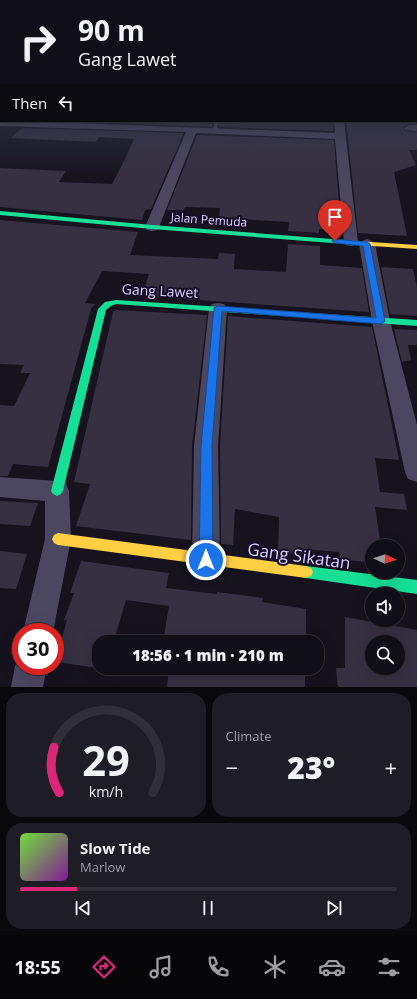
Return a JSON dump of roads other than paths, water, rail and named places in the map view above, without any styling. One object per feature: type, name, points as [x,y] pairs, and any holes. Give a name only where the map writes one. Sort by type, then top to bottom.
[{"type":"street","points":[[339,122],[340,136],[359,243],[381,321],[417,472]]},
{"type":"street","points":[[0,123],[112,124],[192,130],[216,125],[340,136]]},
{"type":"street","points":[[152,227],[192,130]]},
{"type":"street","name":"Jalan Pemuda","points":[[0,213],[152,227],[417,247]]},
{"type":"street","name":"Gang Lawet","points":[[57,491],[102,309],[108,304],[116,302],[218,308],[417,323]]},
{"type":"street","points":[[206,560],[206,446],[218,308]]},
{"type":"street","points":[[0,487],[57,491],[58,540],[40,623]]},
{"type":"street","name":"Gang Sikatan","points":[[58,540],[417,587]]},
{"type":"street","points":[[27,687],[29,675]]}]
